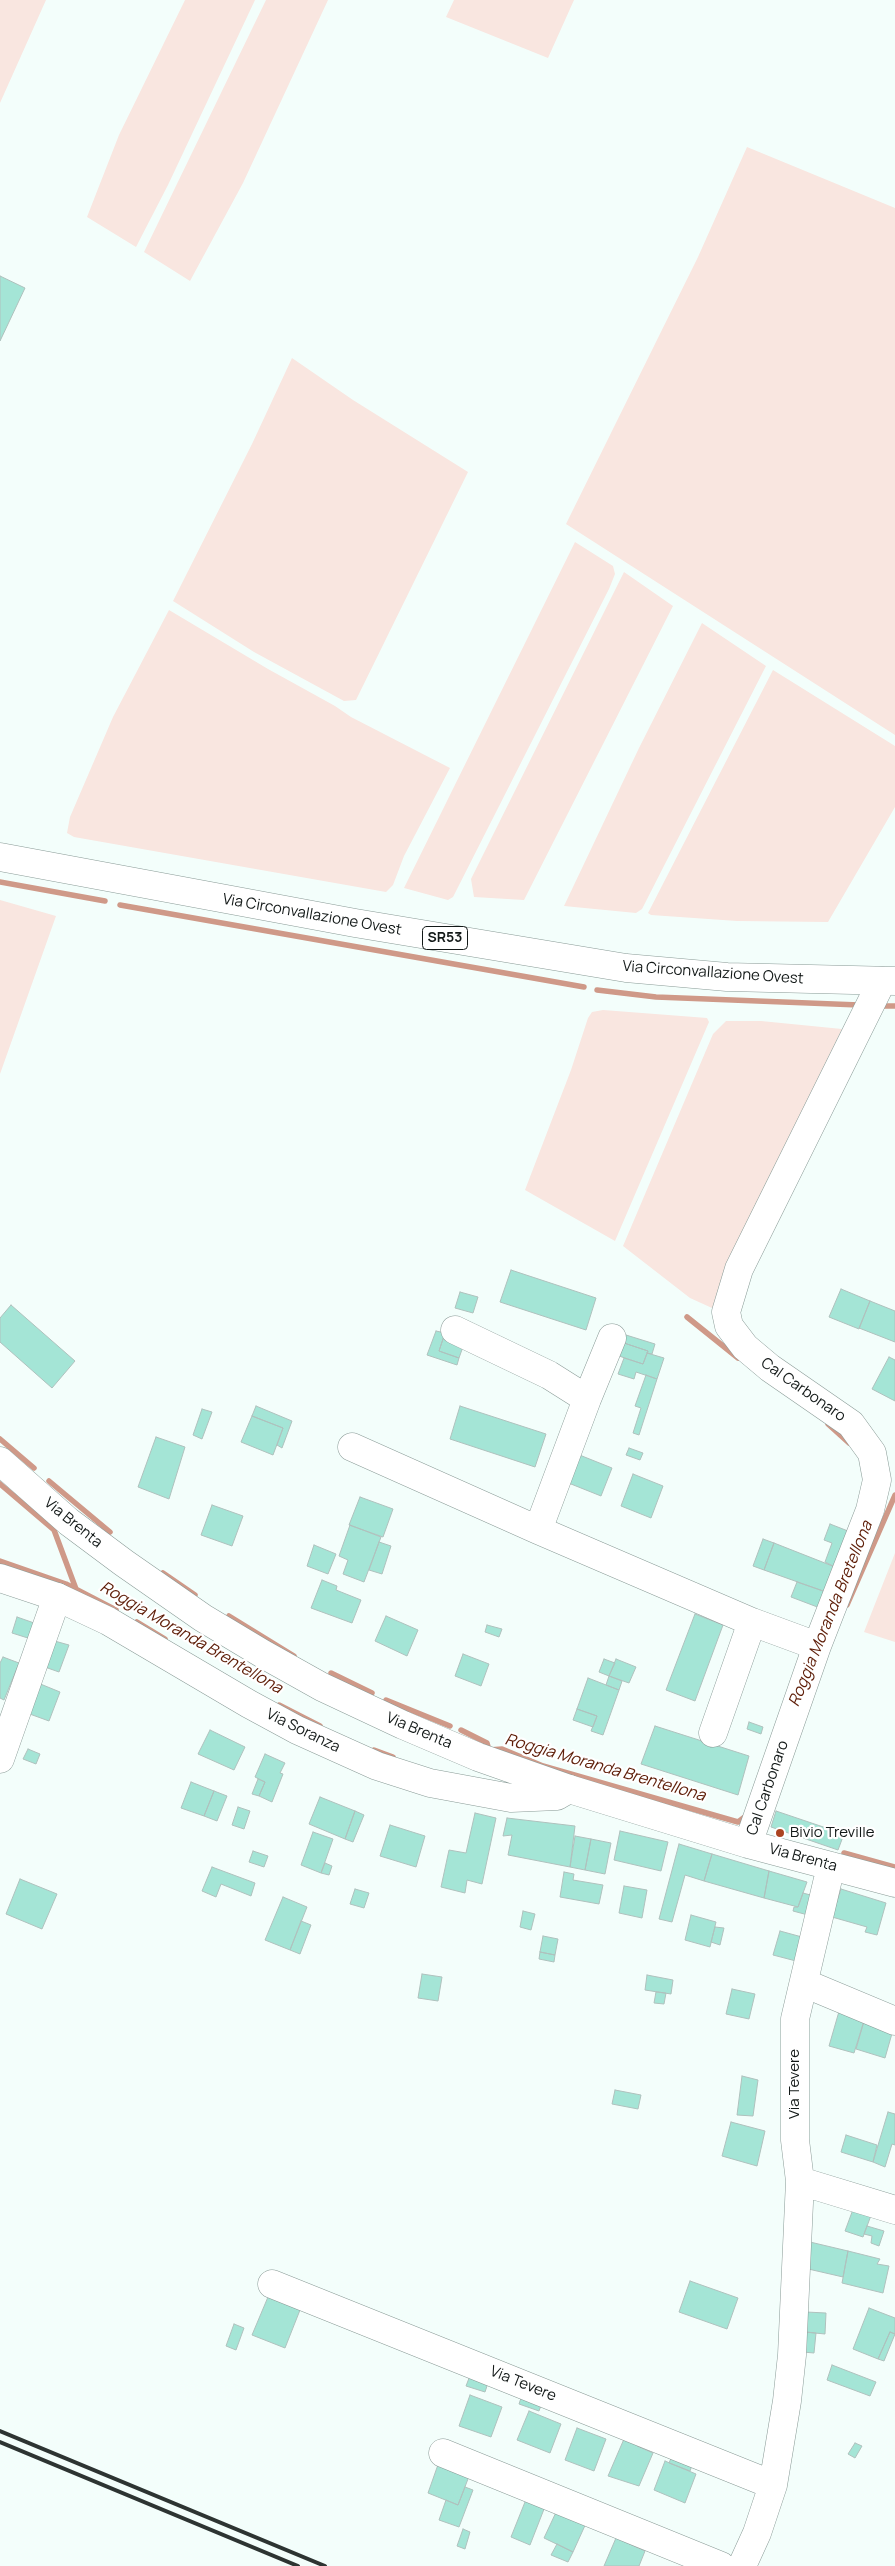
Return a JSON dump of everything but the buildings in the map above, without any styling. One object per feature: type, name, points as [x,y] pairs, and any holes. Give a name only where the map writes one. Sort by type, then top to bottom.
[{"type":"street","name":"Via Circonvallazione Ovest","points":[[0,857],[354,923],[626,968],[727,978],[888,981]]},
{"type":"street","name":"Cal Carbonaro","points":[[748,1844],[817,1646],[876,1492],[877,1480],[874,1460],[862,1437],[851,1424],[770,1368],[745,1347],[729,1326],[726,1312],[738,1269],[888,981]]},
{"type":"street","points":[[455,1330],[549,1374],[586,1399]]},
{"type":"street","points":[[538,1530],[586,1399],[612,1338]]},
{"type":"street","points":[[352,1447],[752,1622],[817,1646]]},
{"type":"street","name":"Via Brenta","points":[[0,1461],[69,1522],[124,1563],[203,1618],[322,1687],[403,1725],[478,1757],[569,1789],[748,1844],[895,1883]]},
{"type":"street","name":"Via Soranza","points":[[0,1578],[57,1597],[108,1621],[297,1730],[377,1766],[430,1783],[511,1798],[557,1796],[569,1789]]},
{"type":"street","points":[[0,1759],[57,1597]]},
{"type":"street","points":[[713,1733],[752,1622]]},
{"type":"street","name":"Via Tevere","points":[[742,2566],[757,2533],[773,2485],[781,2446],[792,2355],[800,2180],[795,2140],[795,2019],[831,1866]]},
{"type":"street","points":[[804,1983],[895,2021]]},
{"type":"street","points":[[800,2180],[895,2210]]},
{"type":"street","name":"Via Tevere","points":[[272,2284],[773,2485]]},
{"type":"street","points":[[443,2453],[721,2566]]},
{"type":"shaded area","points":[[0,0],[46,0],[0,103]]},
{"type":"shaded area","points":[[185,0],[255,0],[168,185],[136,247],[87,217],[119,135]]},
{"type":"shaded area","points":[[266,0],[328,0],[243,183],[190,281],[144,252]]},
{"type":"shaded area","points":[[454,0],[574,0],[548,58],[446,17]]},
{"type":"shaded area","points":[[747,147],[895,208],[895,735],[566,524],[698,257]]},
{"type":"shaded area","points":[[292,358],[353,400],[468,472],[356,700],[344,701],[254,652],[173,601],[252,444]]},
{"type":"shaded area","points":[[575,542],[613,566],[615,574],[609,589],[453,897],[448,900],[404,888]]},
{"type":"shaded area","points":[[624,572],[673,606],[524,900],[474,897],[471,879]]},
{"type":"shaded area","points":[[169,610],[351,717],[450,768],[404,856],[393,885],[386,892],[74,837],[67,833],[70,817],[113,717]]},
{"type":"shaded area","points":[[702,623],[766,666],[642,909],[636,913],[564,906],[639,748]]},
{"type":"shaded area","points":[[773,670],[895,746],[895,807],[828,922],[737,921],[651,915],[648,913]]},
{"type":"shaded area","points":[[0,900],[56,916],[0,1074]]},
{"type":"shaded area","points":[[603,1010],[707,1018],[709,1022],[615,1241],[525,1190],[571,1070],[588,1018],[592,1012]]},
{"type":"shaded area","points":[[726,1021],[761,1021],[842,1029],[712,1308],[690,1298],[623,1246],[713,1034]]},
{"type":"shaded area","points":[[895,1553],[895,1642],[864,1632]]},
{"type":"waterway","points":[[0,882],[105,901]]},
{"type":"waterway","points":[[120,905],[584,987]]},
{"type":"waterway","points":[[597,990],[656,997],[859,1005]]},
{"type":"waterway","points":[[879,1006],[895,1006]]},
{"type":"waterway","points":[[687,1317],[738,1358]]},
{"type":"waterway","points":[[828,1424],[849,1443]]},
{"type":"waterway","points":[[0,1439],[34,1468]]},
{"type":"waterway","points":[[49,1481],[110,1532]]},
{"type":"waterway","points":[[0,1484],[54,1530],[76,1589]]},
{"type":"waterway","name":"Roggia Moranda Bretellona","points":[[847,1605],[895,1495]]},
{"type":"waterway","name":"Roggia Moranda Brentellona","points":[[0,1561],[66,1584],[116,1610]]},
{"type":"waterway","points":[[163,1573],[195,1595]]},
{"type":"waterway","points":[[229,1616],[294,1656]]},
{"type":"waterway","name":"Roggia Moranda Brentellona","points":[[137,1622],[165,1639]]},
{"type":"waterway","points":[[331,1673],[372,1693]]},
{"type":"waterway","points":[[386,1700],[450,1726]]},
{"type":"waterway","name":"Roggia Moranda Brentellona","points":[[279,1705],[320,1726]]},
{"type":"waterway","name":"Roggia Moranda Brentellona","points":[[461,1730],[487,1743],[489,1750],[502,1749],[543,1766],[738,1822],[746,1816]]},
{"type":"waterway","name":"Roggia Moranda Brentellona","points":[[374,1750],[393,1757]]},
{"type":"waterway","name":"Roggia Moranda Brentellona","points":[[844,1853],[895,1867]]},
{"type":"railway","points":[[0,2431],[325,2566]]},
{"type":"railway","points":[[0,2442],[298,2566]]},
{"type":"place","name":"Bivio Treville","points":[[780,1833]]}]
